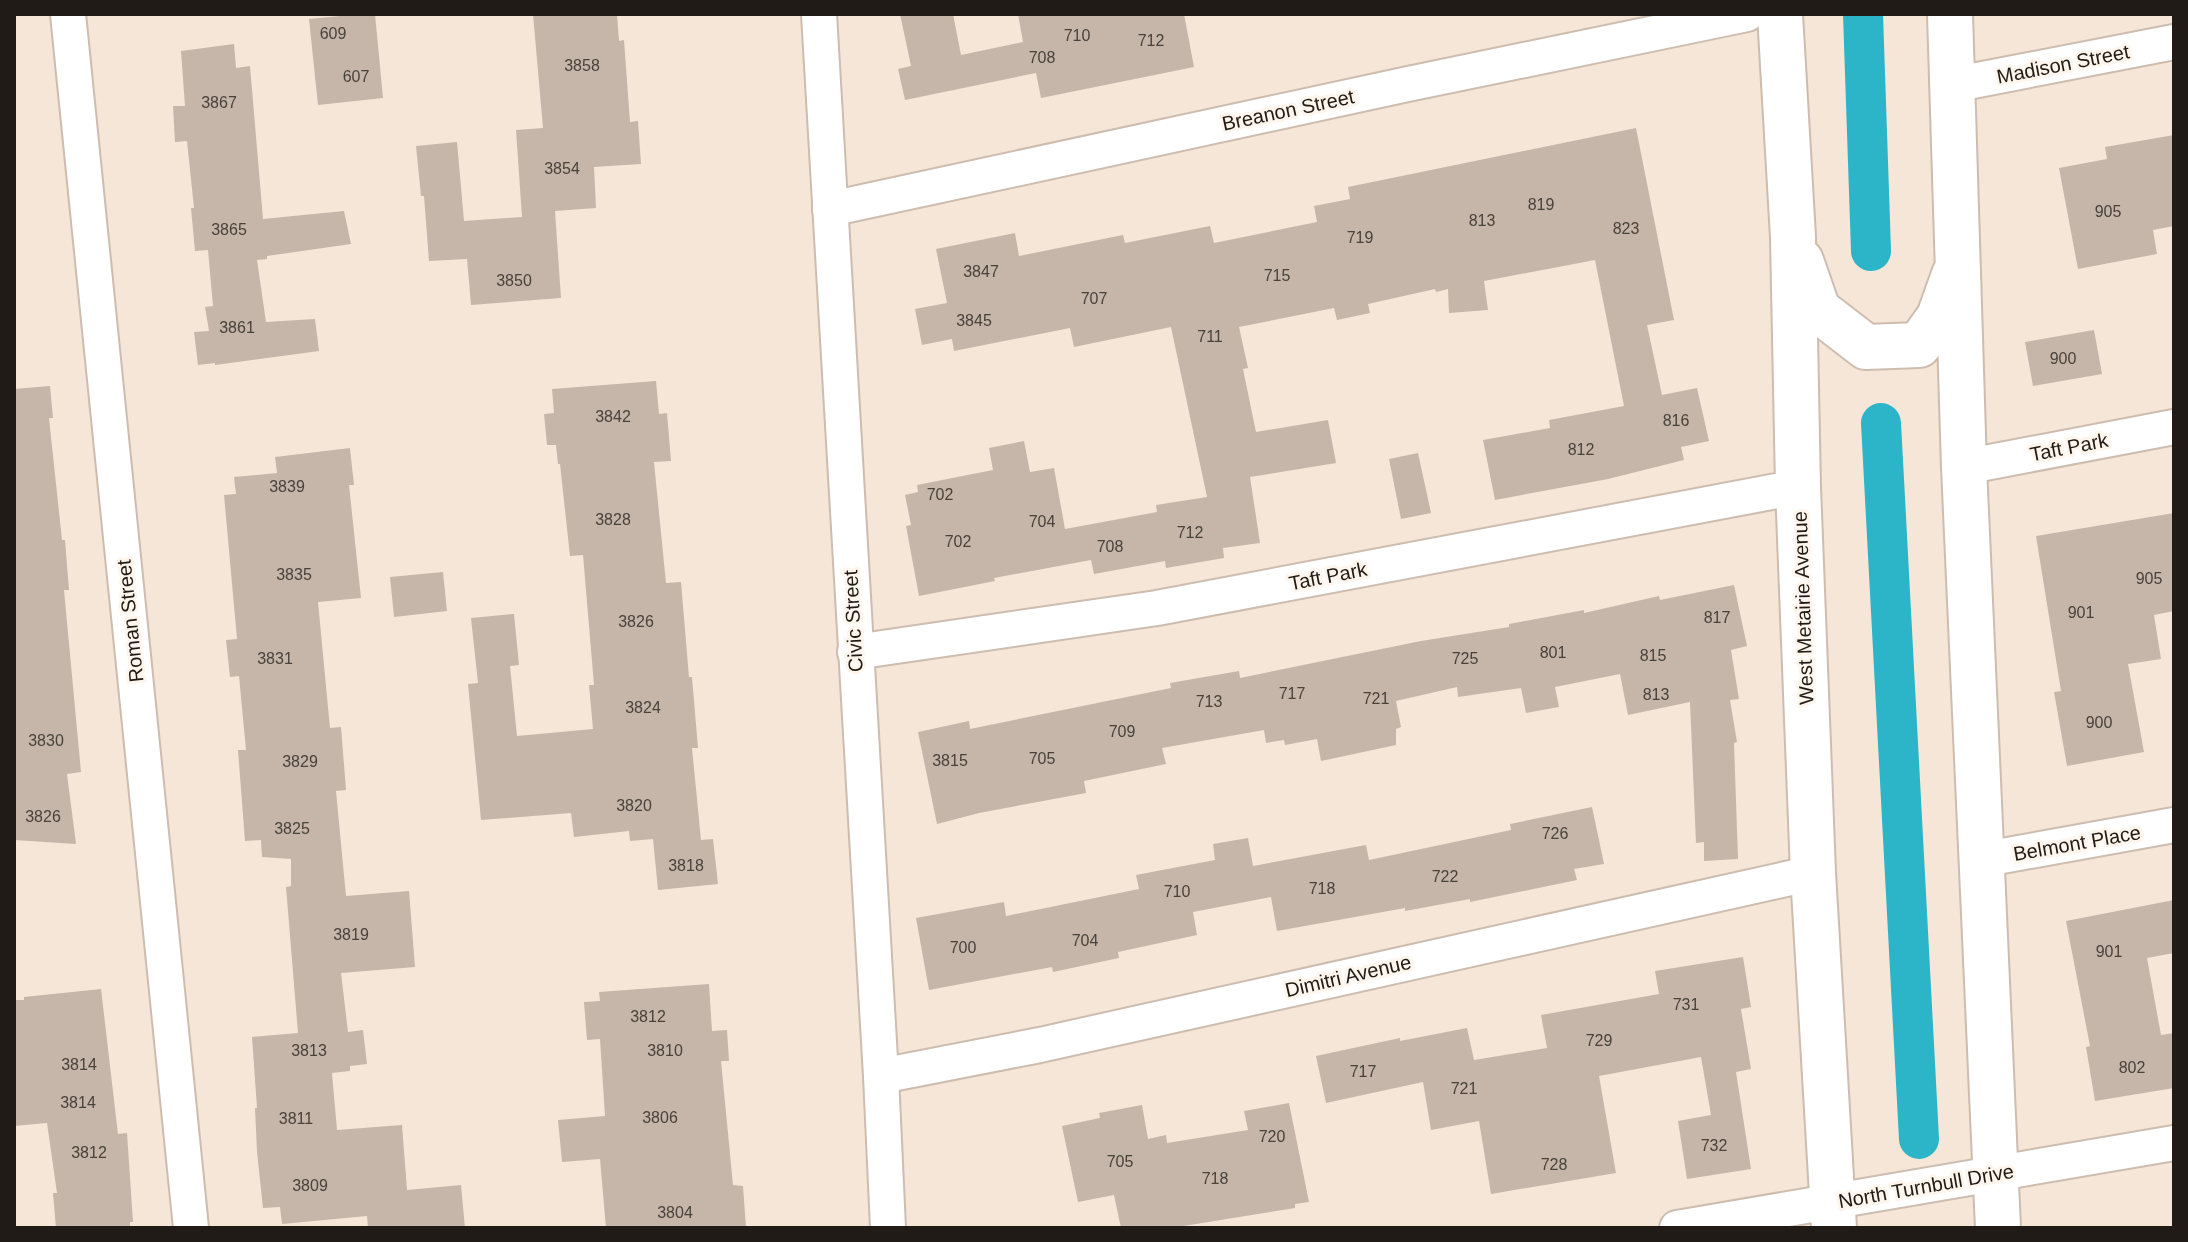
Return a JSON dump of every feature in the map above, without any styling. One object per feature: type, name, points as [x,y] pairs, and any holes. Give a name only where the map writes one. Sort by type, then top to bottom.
[{"type":"main road","name":"West Metairie Avenue","points":[[1780,14],[1793,237],[1798,487],[1813,873],[1833,1215]]},
{"type":"main road","points":[[1950,14],[1964,467],[1998,1228]]},
{"type":"main road","points":[[1793,237],[1818,310],[1866,347],[1919,345],[1939,317],[1958,263]]},
{"type":"street","name":"Roman Street","points":[[68,14],[191,1228]]},
{"type":"street","name":"Civic Street","points":[[819,14],[888,1228]]},
{"type":"street","name":"Breanon Street","points":[[830,209],[1747,14]]},
{"type":"street","name":"Madison Street","points":[[1952,85],[2174,42]]},
{"type":"street","name":"Taft Park","points":[[1964,467],[2174,427]]},
{"type":"street","name":"Taft Park","points":[[855,652],[1157,608],[1798,487]]},
{"type":"street","name":"Belmont Place","points":[[1980,860],[2174,825]]},
{"type":"street","name":"Dimitri Avenue","points":[[881,1076],[1040,1045],[1813,873]]},
{"type":"street","name":"North Turnbull Drive","points":[[1677,1228],[1833,1215],[1994,1174],[2174,1143]]},
{"type":"building","points":[[375,14],[383,98],[318,105],[309,19]]},
{"type":"building","points":[[533,14],[617,14],[619,41],[624,40],[630,122],[638,121],[641,164],[594,167],[596,208],[555,211],[561,298],[471,305],[467,259],[429,261],[416,146],[457,142],[464,221],[522,217],[516,130],[543,128]]},
{"type":"building","points":[[900,14],[953,14],[961,55],[1023,42],[1018,14],[1184,14],[1194,67],[1041,98],[1036,73],[905,100],[898,69],[911,66]]},
{"type":"building","points":[[234,44],[236,68],[250,66],[263,219],[344,211],[351,244],[257,260],[266,322],[315,319],[319,351],[198,365],[194,332],[209,331],[205,307],[213,306],[208,250],[195,251],[187,141],[175,142],[173,106],[185,106],[181,51]]},
{"type":"building","points":[[1636,128],[1674,320],[1647,325],[1662,395],[1697,388],[1709,441],[1681,447],[1684,460],[1608,479],[1495,500],[1483,440],[1550,428],[1549,420],[1624,406],[1595,260],[1484,281],[1488,310],[1449,313],[1448,289],[1436,292],[1435,289],[1368,304],[1370,313],[1337,320],[1334,308],[1239,327],[1248,368],[1243,369],[1256,432],[1328,420],[1336,463],[1250,477],[1260,543],[1223,548],[1224,558],[1166,568],[1165,561],[1094,574],[1091,560],[919,596],[906,526],[911,525],[905,495],[918,492],[917,485],[993,470],[989,448],[1024,441],[1030,472],[1054,468],[1065,529],[1157,512],[1156,505],[1207,497],[1171,327],[1074,347],[1070,328],[954,351],[952,339],[922,345],[915,309],[947,303],[936,249],[1015,233],[1019,256],[1123,235],[1125,243],[1210,226],[1214,243],[1317,222],[1314,206],[1350,199],[1348,187]]},
{"type":"building","points":[[2174,135],[2174,226],[2153,230],[2157,254],[2078,269],[2059,168],[2107,159],[2105,147]]},
{"type":"building","points":[[2094,330],[2102,374],[2033,386],[2025,342]]},
{"type":"building","points":[[656,381],[659,414],[667,413],[671,461],[654,462],[666,583],[681,582],[698,748],[692,748],[701,840],[713,839],[718,884],[658,890],[653,839],[630,841],[629,831],[574,837],[571,813],[481,820],[468,684],[478,683],[471,618],[514,614],[519,665],[510,666],[517,736],[593,729],[589,685],[594,685],[583,555],[570,556],[560,464],[556,445],[547,445],[544,414],[554,413],[552,389]]},
{"type":"building","points":[[50,386],[53,418],[49,418],[62,540],[65,540],[69,590],[64,590],[81,772],[67,774],[76,844],[14,840],[14,389]]},
{"type":"building","points":[[350,448],[354,485],[349,485],[361,598],[318,602],[330,728],[341,727],[346,790],[336,791],[346,896],[409,891],[415,967],[341,973],[348,1032],[363,1030],[367,1064],[350,1066],[350,1071],[332,1073],[337,1130],[402,1125],[407,1190],[461,1185],[465,1228],[368,1228],[367,1216],[282,1224],[280,1207],[263,1208],[252,1037],[298,1033],[286,887],[291,886],[291,859],[262,857],[261,840],[245,841],[238,750],[246,750],[239,676],[230,677],[226,640],[237,639],[224,495],[236,494],[234,477],[277,473],[275,457]]},
{"type":"building","points":[[1418,453],[1431,513],[1401,519],[1389,459]]},
{"type":"building","points":[[2174,513],[2174,611],[2154,615],[2161,659],[2128,664],[2144,752],[2067,766],[2054,692],[2061,691],[2036,536]]},
{"type":"building","points":[[443,572],[447,611],[394,617],[390,577]]},
{"type":"building","points":[[1734,585],[1747,646],[1731,650],[1739,699],[1730,700],[1737,742],[1734,743],[1738,859],[1704,861],[1704,842],[1696,843],[1690,702],[1628,715],[1620,674],[1555,687],[1559,707],[1526,713],[1521,688],[1458,697],[1457,687],[1396,701],[1401,727],[1396,729],[1396,745],[1321,761],[1317,739],[1285,745],[1284,740],[1266,743],[1264,730],[1162,748],[1166,764],[1084,781],[1086,793],[937,824],[918,732],[969,721],[970,729],[1171,688],[1170,683],[1239,671],[1240,678],[1421,641],[1509,627],[1509,624]]},
{"type":"building","points":[[1592,807],[1604,864],[1574,869],[1577,880],[1470,902],[1470,899],[1405,911],[1405,908],[1277,931],[1271,897],[1193,912],[1197,935],[1118,952],[1119,958],[1053,972],[1052,967],[929,990],[916,918],[1004,902],[1006,916],[1139,889],[1136,875],[1215,860],[1213,844],[1248,838],[1253,866],[1366,845],[1369,860],[1511,830],[1510,824]]},
{"type":"building","points":[[2174,900],[2174,953],[2147,958],[2161,1035],[2174,1033],[2174,1088],[2095,1101],[2086,1047],[2090,1046],[2066,921]]},
{"type":"building","points":[[1743,957],[1751,1007],[1741,1009],[1751,1069],[1736,1072],[1751,1169],[1687,1179],[1678,1121],[1711,1115],[1701,1057],[1599,1076],[1616,1173],[1491,1194],[1479,1121],[1431,1130],[1423,1082],[1326,1103],[1316,1056],[1467,1028],[1474,1060],[1547,1048],[1541,1015],[1659,994],[1655,971]]},
{"type":"building","points":[[709,984],[712,1031],[727,1030],[729,1061],[721,1061],[733,1185],[743,1186],[746,1228],[606,1228],[600,1159],[562,1162],[558,1120],[605,1116],[600,1039],[587,1040],[584,1002],[600,1001],[599,992]]},
{"type":"building","points":[[101,989],[118,1134],[127,1133],[133,1222],[130,1222],[130,1228],[56,1228],[53,1193],[57,1193],[47,1123],[14,1126],[14,1000]]},
{"type":"building","points":[[1289,1103],[1309,1202],[1295,1204],[1295,1208],[1171,1228],[1121,1228],[1114,1195],[1078,1202],[1062,1126],[1100,1118],[1099,1113],[1142,1105],[1148,1139],[1166,1135],[1167,1143],[1248,1130],[1244,1111]]},
{"type":"waterway","points":[[1863,14],[1871,251]]},
{"type":"waterway","points":[[1881,423],[1919,1139]]}]
